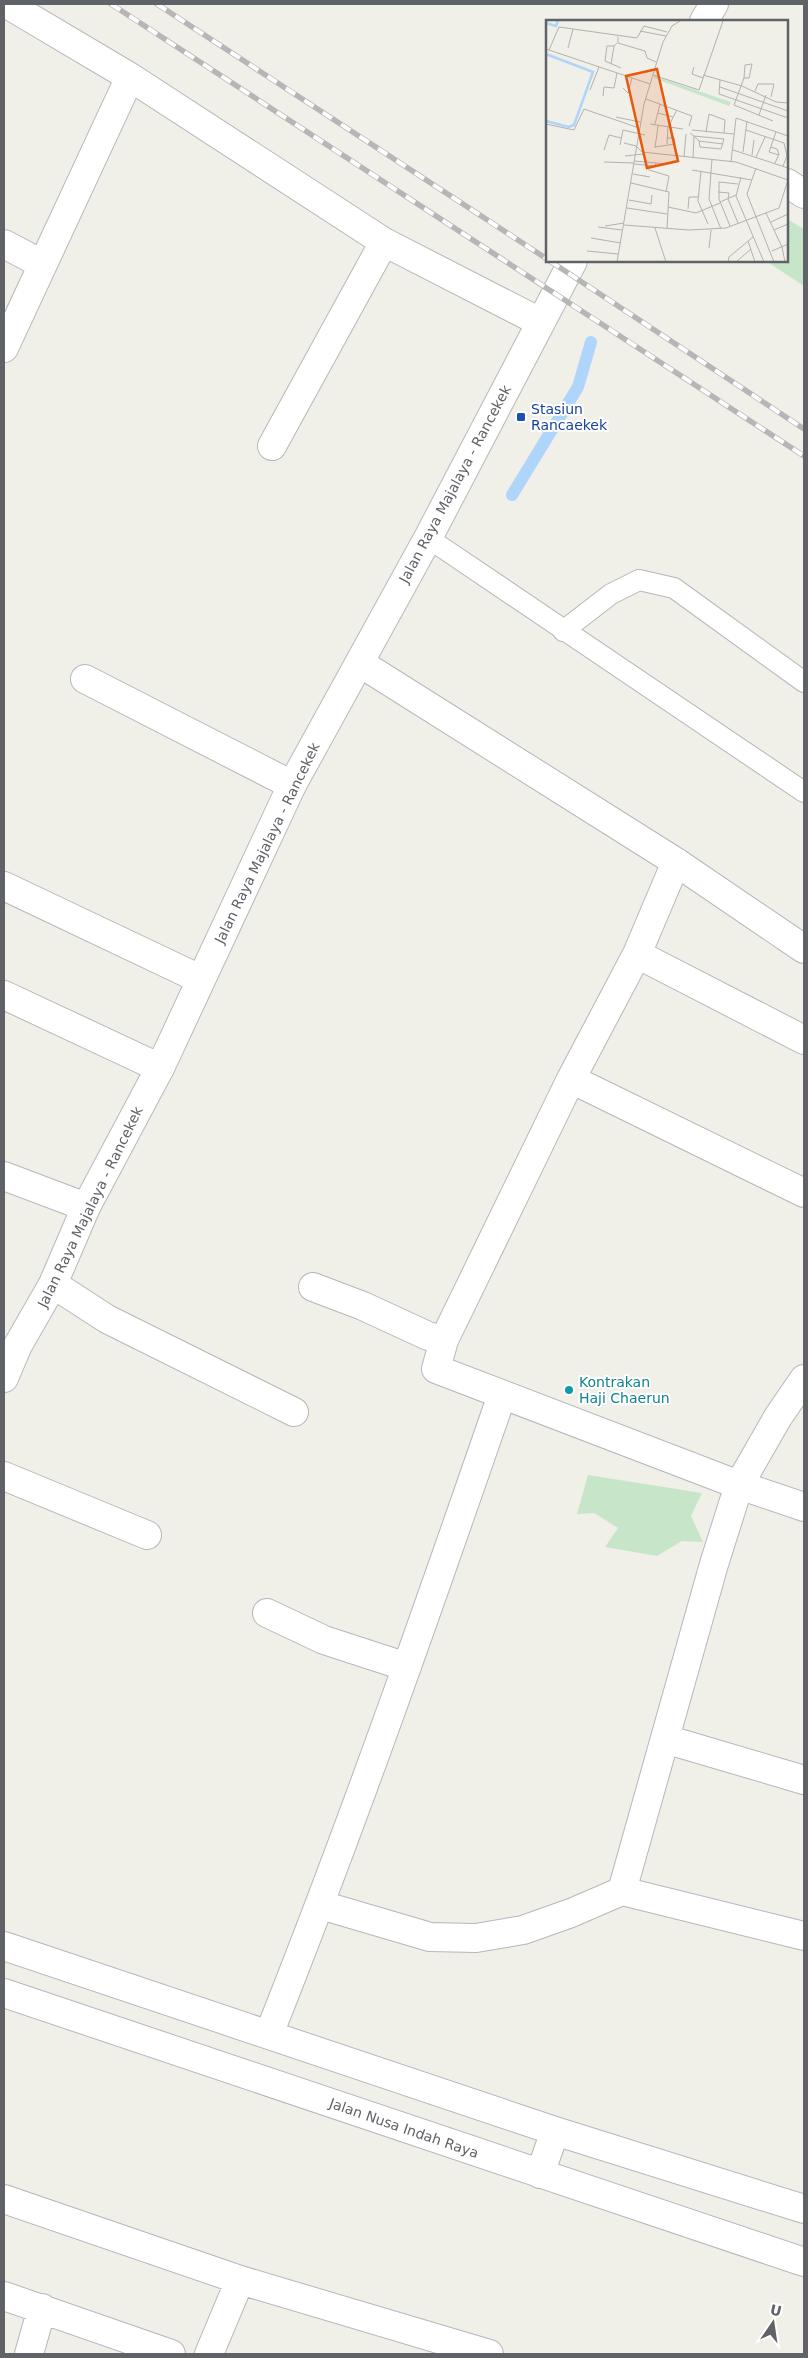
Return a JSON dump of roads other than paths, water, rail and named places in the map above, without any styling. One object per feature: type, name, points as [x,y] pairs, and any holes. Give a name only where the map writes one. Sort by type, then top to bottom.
[{"type":"street","points":[[7,4],[130,77],[384,242],[540,322]]},
{"type":"street","points":[[705,20],[714,4]]},
{"type":"street","points":[[4,348],[130,77]]},
{"type":"street","points":[[788,184],[804,194]]},
{"type":"street","points":[[272,446],[290,410],[384,242]]},
{"type":"street","points":[[4,244],[42,264]]},
{"type":"street","name":"Jalan Raya Majalaya - Rancekek","points":[[4,1378],[11,1341],[53,1284],[86,1207],[160,1068],[292,785],[428,538],[572,262]]},
{"type":"street","points":[[360,663],[676,862],[804,950]]},
{"type":"street","points":[[85,680],[292,785]]},
{"type":"street","points":[[676,862],[638,954],[571,1079],[444,1340],[436,1369],[502,1396],[804,1507]]},
{"type":"street","points":[[4,886],[200,979]]},
{"type":"street","points":[[638,954],[804,1040]]},
{"type":"street","points":[[4,995],[160,1068]]},
{"type":"street","points":[[571,1079],[804,1193]]},
{"type":"street","points":[[4,1176],[86,1207]]},
{"type":"street","points":[[53,1284],[108,1319],[294,1412]]},
{"type":"street","points":[[313,1287],[363,1306],[428,1336],[444,1340]]},
{"type":"street","points":[[622,1891],[739,1484],[778,1417],[804,1379]]},
{"type":"street","points":[[269,2034],[321,1905],[502,1396]]},
{"type":"street","points":[[4,1476],[147,1535]]},
{"type":"street","points":[[266,1613],[324,1640],[407,1667]]},
{"type":"street","points":[[665,1739],[804,1780]]},
{"type":"street","points":[[321,1905],[430,1937],[476,1938],[523,1930],[571,1913],[622,1891],[804,1936]]},
{"type":"street","points":[[4,1946],[555,2131],[804,2209]]},
{"type":"street","name":"Jalan Nusa Indah Raya","points":[[4,1993],[804,2262]]},
{"type":"street","points":[[540,2174],[555,2131]]},
{"type":"street","points":[[4,2199],[240,2280],[490,2354]]},
{"type":"street","points":[[209,2354],[240,2280]]},
{"type":"street","points":[[4,2296],[171,2354]]},
{"type":"street","points":[[29,2354],[42,2308]]},
{"type":"lane","points":[[428,538],[804,792]]},
{"type":"lane","points":[[563,631],[611,594],[639,580],[674,588],[804,682]]},
{"type":"waterway","points":[[512,495],[578,387],[591,342]]},
{"type":"railway","points":[[111,4],[804,456]]},
{"type":"railway","points":[[157,4],[546,258]]},
{"type":"railway","points":[[552,262],[804,429]]},
{"type":"place","name":"Stasiun Rancaekek","points":[[521,417]]},
{"type":"place","name":"Kontrakan Haji Chaerun","points":[[569,1390]]}]
